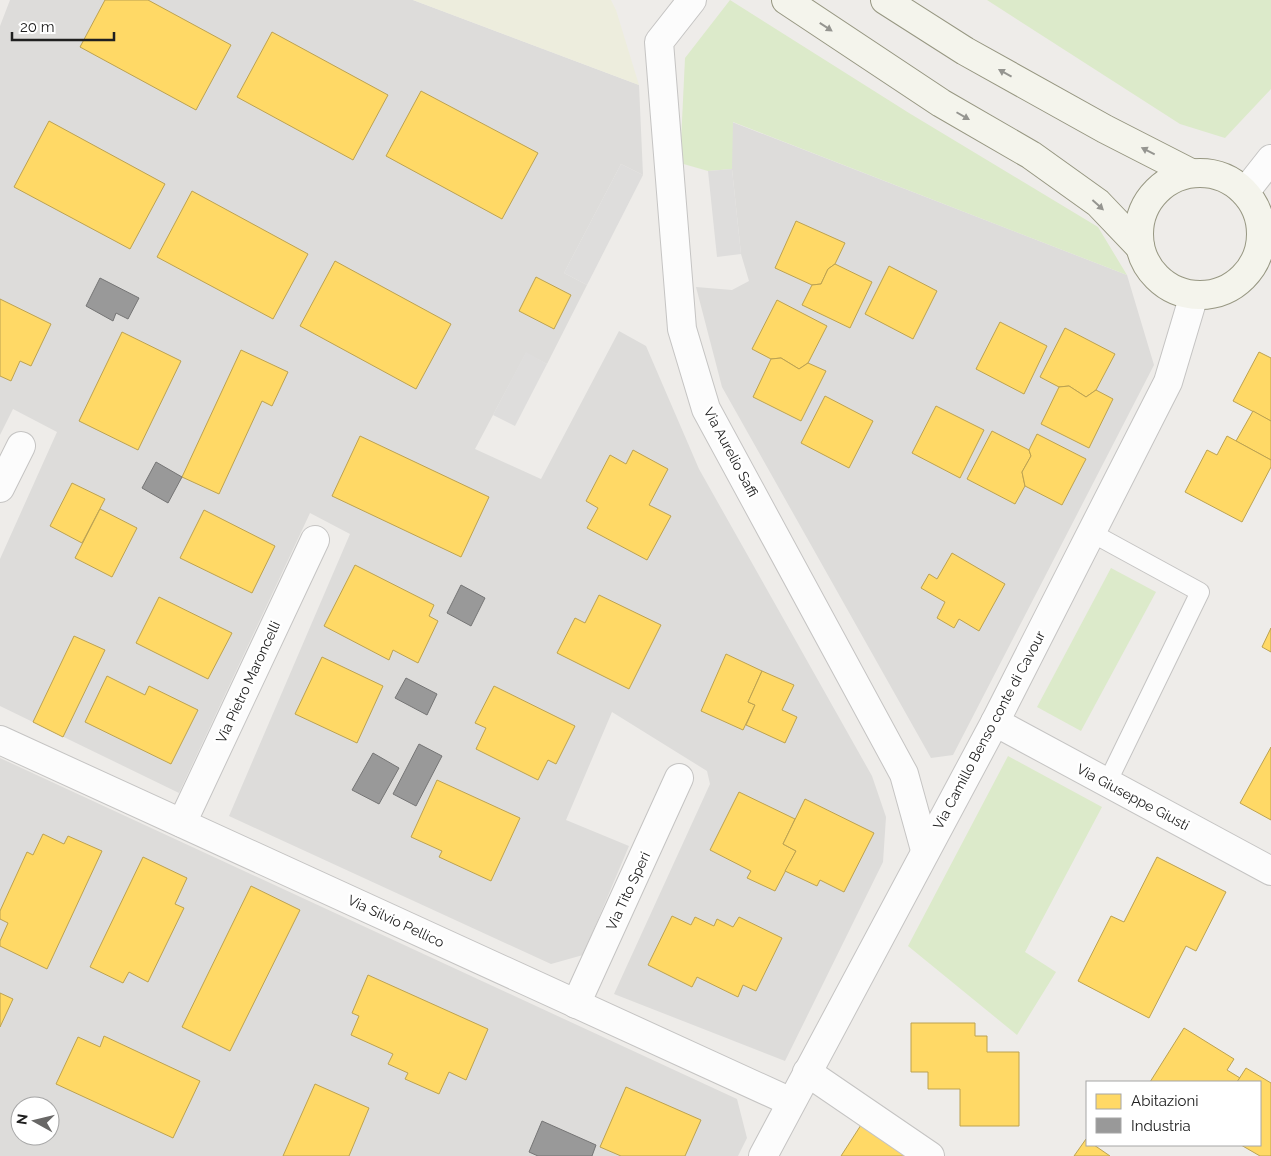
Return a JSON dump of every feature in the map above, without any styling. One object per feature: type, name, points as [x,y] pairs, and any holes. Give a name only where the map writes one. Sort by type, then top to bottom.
[{"type":"street","name":"Via Aurelio Saffi","points":[[692,0],[659,42],[682,329],[706,408],[904,774],[925,850]]},
{"type":"street","points":[[786,0],[941,103],[1030,155],[1098,204],[1140,248],[1148,267],[1160,280],[1178,292],[1194,296],[1215,294],[1232,287],[1263,265],[1260,220],[1246,192],[1222,176],[1191,173],[1105,129],[964,51],[885,0]]},
{"type":"street","points":[[1246,192],[1271,159]]},
{"type":"street","points":[[1140,248],[1141,220],[1147,204],[1160,188],[1170,180],[1191,173]]},
{"type":"street","name":"Via Camillo Benso conte di Cavour","points":[[763,1156],[995,722],[1168,382],[1194,296]]},
{"type":"street","points":[[0,488],[21,446]]},
{"type":"street","name":"Via Pietro Maroncelli","points":[[182,823],[315,540]]},
{"type":"street","name":"Via Giuseppe Giusti","points":[[995,722],[1271,871]]},
{"type":"street","name":"Via Silvio Pellico","points":[[0,740],[791,1102]]},
{"type":"street","name":"Via Tito Speri","points":[[576,1004],[679,778]]},
{"type":"street","points":[[807,1072],[930,1156]]},
{"type":"lane","points":[[1092,533],[1200,592],[1107,783]]},
{"type":"shaded area","points":[[10,0],[413,0],[639,85],[643,175],[621,164],[564,273],[587,285],[547,364],[526,353],[475,449],[541,479],[619,331],[646,346],[699,469],[872,776],[886,817],[883,862],[785,1061],[614,994],[710,784],[707,771],[612,712],[566,820],[629,846],[583,955],[551,964],[229,816],[350,534],[310,513],[179,793],[0,706],[0,559],[57,432],[13,409],[0,435],[0,26]]},
{"type":"shaded area","points":[[732,122],[1127,275],[1154,365],[953,755],[931,758],[722,387],[696,287],[732,290],[749,281],[741,254],[732,169]]},
{"type":"shaded area","points":[[621,164],[643,175],[587,285],[564,273]]},
{"type":"shaded area","points":[[732,169],[741,254],[717,257],[708,171]]},
{"type":"shaded area","points":[[526,352],[547,364],[515,426],[493,415]]},
{"type":"shaded area","points":[[0,758],[737,1099],[747,1138],[738,1156],[0,1156]]},
{"type":"green space","points":[[413,0],[611,0],[616,10],[639,85]]},
{"type":"green space","points":[[730,0],[909,113],[1098,227],[1127,275],[733,122],[732,169],[708,171],[680,163],[685,58]]},
{"type":"green space","points":[[987,0],[1271,0],[1271,89],[1225,138],[1180,124]]},
{"type":"green space","points":[[1111,568],[1156,592],[1081,731],[1037,707]]},
{"type":"green space","points":[[1008,756],[1102,807],[1025,952],[1056,972],[1017,1035],[908,946]]},
{"type":"building: Abitazioni","points":[[105,0],[148,0],[231,45],[196,110],[80,47]]},
{"type":"building: Abitazioni","points":[[272,32],[388,95],[353,160],[237,97]]},
{"type":"building: Abitazioni","points":[[421,91],[538,153],[502,219],[386,156]]},
{"type":"building: Abitazioni","points":[[49,121],[165,184],[130,249],[14,187]]},
{"type":"building: Abitazioni","points":[[192,191],[308,254],[273,319],[157,257]]},
{"type":"building: Abitazioni","points":[[796,221],[845,243],[835,264],[828,269],[821,284],[812,285],[775,268]]},
{"type":"building: Abitazioni","points":[[335,261],[451,324],[416,389],[300,326]]},
{"type":"building: Abitazioni","points":[[835,264],[872,282],[850,328],[802,305],[812,285],[821,284],[828,269]]},
{"type":"building: Abitazioni","points":[[889,266],[937,291],[913,339],[865,314]]},
{"type":"building: Abitazioni","points":[[536,277],[571,295],[554,329],[519,311]]},
{"type":"building: Abitazioni","points":[[0,299],[51,324],[31,366],[20,361],[11,381],[0,376]]},
{"type":"building: Abitazioni","points":[[777,300],[827,326],[808,363],[799,369],[781,358],[771,359],[752,349]]},
{"type":"building: Abitazioni","points":[[1000,322],[1047,346],[1024,394],[976,369]]},
{"type":"building: Abitazioni","points":[[1065,328],[1115,354],[1096,390],[1086,397],[1069,386],[1059,387],[1040,377]]},
{"type":"building: Abitazioni","points":[[122,332],[181,361],[138,450],[79,421]]},
{"type":"building: Abitazioni","points":[[241,350],[288,372],[272,406],[262,401],[219,494],[182,477]]},
{"type":"building: Abitazioni","points":[[1259,352],[1271,358],[1271,421],[1233,401]]},
{"type":"building: Abitazioni","points":[[781,358],[799,369],[808,363],[826,371],[801,421],[753,397],[771,359]]},
{"type":"building: Abitazioni","points":[[1069,386],[1086,397],[1096,390],[1113,399],[1089,448],[1041,424],[1059,387]]},
{"type":"building: Abitazioni","points":[[825,396],[873,421],[849,468],[801,443]]},
{"type":"building: Abitazioni","points":[[936,406],[984,430],[960,478],[912,453]]},
{"type":"building: Abitazioni","points":[[1253,411],[1271,421],[1271,460],[1236,441]]},
{"type":"building: Abitazioni","points":[[992,431],[1029,450],[1031,456],[1022,472],[1025,486],[1015,504],[967,479]]},
{"type":"building: Abitazioni","points":[[1037,434],[1086,459],[1062,505],[1025,486],[1022,472],[1031,456],[1029,450]]},
{"type":"building: Abitazioni","points":[[360,436],[489,497],[461,557],[332,496]]},
{"type":"building: Abitazioni","points":[[1227,436],[1271,460],[1271,467],[1242,522],[1185,492],[1207,450],[1217,455]]},
{"type":"building: Abitazioni","points":[[633,450],[668,469],[649,505],[671,516],[647,560],[587,528],[598,508],[586,501],[610,455],[626,464]]},
{"type":"building: Abitazioni","points":[[72,483],[105,499],[82,543],[50,526]]},
{"type":"building: Abitazioni","points":[[100,509],[137,528],[112,577],[75,558]]},
{"type":"building: Abitazioni","points":[[204,510],[275,546],[252,593],[180,558]]},
{"type":"building: Abitazioni","points":[[952,553],[1005,584],[979,631],[959,619],[954,628],[937,618],[945,602],[921,588],[929,574],[937,579]]},
{"type":"building: Abitazioni","points":[[355,565],[434,605],[429,616],[438,621],[418,663],[393,650],[389,660],[324,626]]},
{"type":"building: Abitazioni","points":[[599,595],[661,625],[629,689],[557,653],[575,618],[585,623]]},
{"type":"building: Abitazioni","points":[[159,597],[232,633],[208,679],[136,643]]},
{"type":"building: Abitazioni","points":[[1271,628],[1271,652],[1262,647]]},
{"type":"building: Abitazioni","points":[[74,636],[105,650],[63,737],[33,722]]},
{"type":"building: Abitazioni","points":[[726,654],[762,671],[748,702],[755,705],[743,730],[701,711]]},
{"type":"building: Abitazioni","points":[[322,657],[383,686],[357,743],[295,714]]},
{"type":"building: Abitazioni","points":[[762,671],[794,685],[782,710],[797,717],[785,743],[746,725],[755,705],[748,702]]},
{"type":"building: Abitazioni","points":[[107,676],[145,695],[149,686],[198,710],[171,764],[85,722]]},
{"type":"building: Abitazioni","points":[[494,686],[575,726],[556,764],[548,760],[538,780],[476,749],[486,728],[475,723]]},
{"type":"building: Abitazioni","points":[[1271,747],[1271,820],[1240,803]]},
{"type":"building: Abitazioni","points":[[437,780],[520,818],[491,881],[439,857],[442,851],[411,837]]},
{"type":"building: Abitazioni","points":[[739,792],[795,819],[783,844],[796,851],[775,891],[747,878],[751,871],[710,850]]},
{"type":"building: Abitazioni","points":[[805,799],[874,833],[844,892],[820,880],[817,886],[785,871],[796,851],[783,844]]},
{"type":"building: Abitazioni","points":[[43,834],[64,844],[68,836],[102,851],[47,969],[0,946],[0,941],[8,923],[0,919],[0,911],[27,852],[33,855]]},
{"type":"building: Abitazioni","points":[[143,857],[187,878],[175,904],[184,908],[148,982],[129,972],[123,983],[90,967]]},
{"type":"building: Abitazioni","points":[[1157,857],[1226,892],[1196,951],[1186,946],[1149,1018],[1078,981],[1111,916],[1124,922]]},
{"type":"building: Abitazioni","points":[[251,886],[300,910],[230,1051],[182,1027]]},
{"type":"building: Abitazioni","points":[[672,916],[691,925],[695,917],[714,926],[717,919],[733,927],[739,917],[782,938],[756,991],[743,985],[738,997],[697,977],[692,987],[648,965]]},
{"type":"building: Abitazioni","points":[[368,975],[488,1029],[466,1080],[449,1072],[439,1094],[405,1079],[408,1073],[388,1064],[393,1054],[351,1035],[359,1016],[352,1013]]},
{"type":"building: Abitazioni","points":[[0,993],[13,999],[0,1027]]},
{"type":"building: Abitazioni","points":[[911,1023],[975,1023],[975,1036],[987,1036],[987,1052],[1019,1052],[1019,1126],[960,1126],[960,1089],[928,1089],[928,1072],[911,1072]]},
{"type":"building: Abitazioni","points":[[1184,1028],[1234,1059],[1227,1070],[1240,1078],[1238,1081],[1151,1081]]},
{"type":"building: Abitazioni","points":[[104,1036],[200,1081],[173,1138],[56,1084],[78,1037],[100,1047]]},
{"type":"building: Abitazioni","points":[[1246,1068],[1271,1083],[1271,1156],[1260,1156],[1243,1146],[1261,1146],[1261,1081],[1238,1081]]},
{"type":"building: Abitazioni","points":[[315,1084],[369,1108],[349,1156],[283,1156]]},
{"type":"building: Abitazioni","points":[[626,1087],[701,1120],[685,1156],[621,1156],[600,1147]]},
{"type":"building: Abitazioni","points":[[861,1125],[907,1156],[841,1156]]},
{"type":"building: Abitazioni","points":[[1086,1139],[1086,1146],[1095,1146],[1110,1156],[1074,1156]]},
{"type":"building: Industria","points":[[100,278],[139,298],[128,319],[116,313],[113,321],[86,306]]},
{"type":"building: Industria","points":[[156,462],[182,477],[168,503],[142,488]]},
{"type":"building: Industria","points":[[461,585],[485,598],[471,626],[447,613]]},
{"type":"building: Industria","points":[[406,678],[437,694],[427,715],[395,698]]},
{"type":"building: Industria","points":[[419,744],[442,756],[416,806],[393,794]]},
{"type":"building: Industria","points":[[373,753],[399,768],[379,804],[352,790]]},
{"type":"building: Industria","points":[[542,1121],[596,1145],[592,1156],[538,1156],[529,1152]]}]
